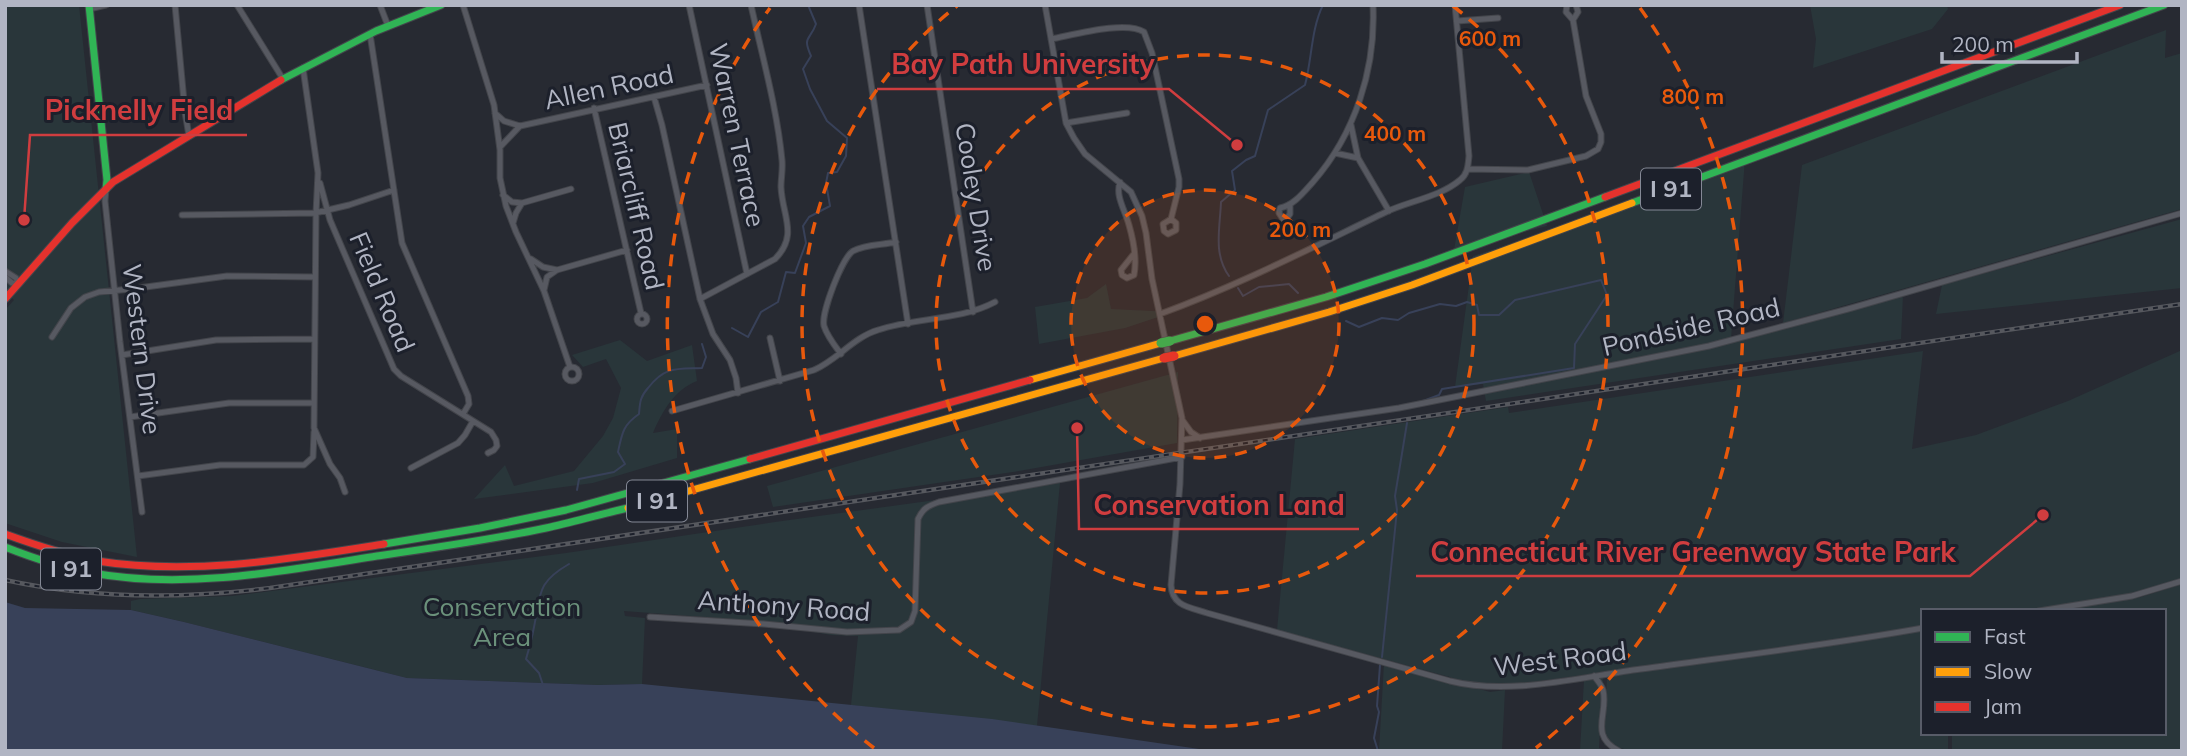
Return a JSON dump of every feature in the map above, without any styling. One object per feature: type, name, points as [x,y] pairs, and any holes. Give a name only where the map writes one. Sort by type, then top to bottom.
[{"type":"main road","points":[[5,299],[86,208],[113,182],[282,79],[370,34],[441,5]]},
{"type":"main road","name":"I 91","points":[[5,534],[44,548],[96,561],[137,567],[218,567],[268,562],[449,534],[594,503],[1326,297],[1425,264],[2120,5]]},
{"type":"main road","name":"I 91","points":[[5,549],[73,569],[108,576],[195,580],[281,572],[459,544],[664,499],[1351,305],[1445,273],[2164,5]]},
{"type":"main road","points":[[89,7],[106,189]]},
{"type":"street","points":[[89,7],[107,5]]},
{"type":"street","points":[[175,5],[189,135]]},
{"type":"street","points":[[237,5],[282,79]]},
{"type":"street","points":[[380,5],[388,26]]},
{"type":"street","points":[[463,5],[495,113],[503,195],[513,225],[544,291],[570,367]]},
{"type":"street","name":"Warren Terrace","points":[[689,5],[747,274]]},
{"type":"street","points":[[700,299],[772,261],[780,254],[787,240],[788,225],[781,191],[783,163],[751,5]]},
{"type":"street","points":[[859,5],[908,324]]},
{"type":"street","name":"Cooley Drive","points":[[927,5],[973,312]]},
{"type":"street","points":[[1045,5],[1066,123],[1085,153],[1132,192],[1142,216],[1182,418],[1182,457]]},
{"type":"street","points":[[1290,206],[1318,176],[1351,124],[1368,68],[1373,5]]},
{"type":"street","points":[[1160,314],[1268,269],[1390,211],[1455,184],[1464,176],[1469,156],[1455,5]]},
{"type":"street","points":[[1467,169],[1532,169],[1586,156],[1598,150],[1601,134],[1586,96],[1573,20],[1565,10],[1567,5]]},
{"type":"street","points":[[1573,20],[1578,12],[1576,5]]},
{"type":"street","points":[[1457,21],[1498,18]]},
{"type":"street","points":[[1051,39],[1117,28],[1137,28],[1144,32],[1152,53],[1179,179],[1171,219]]},
{"type":"street","points":[[370,34],[404,249],[468,396],[468,407],[463,414]]},
{"type":"street","name":"Field Road","points":[[303,68],[318,173],[327,211],[394,369],[402,377],[491,432],[496,440],[496,448],[488,453]]},
{"type":"street","name":"Allen Road","points":[[495,113],[504,121],[520,126],[706,85]]},
{"type":"street","points":[[654,97],[700,299],[713,334],[730,360],[738,393]]},
{"type":"street","name":"Briarcliff Road","points":[[594,108],[641,313]]},
{"type":"street","points":[[1066,123],[1127,113]]},
{"type":"street","points":[[1351,124],[1358,158],[1390,211]]},
{"type":"street","name":"Allen Road","points":[[500,150],[502,144],[520,126]]},
{"type":"street","points":[[1335,153],[1358,158]]},
{"type":"street","name":"Field Road","points":[[314,428],[318,173]]},
{"type":"street","points":[[1120,181],[1118,193],[1129,225],[1133,255]]},
{"type":"street","name":"Western Drive","points":[[106,189],[112,291],[142,512]]},
{"type":"street","points":[[503,195],[512,202],[522,203],[571,189]]},
{"type":"street","points":[[182,215],[316,213],[394,190]]},
{"type":"street","points":[[513,225],[522,203]]},
{"type":"street","name":"Pondside Road","points":[[1182,440],[1401,408],[1721,343],[1861,306],[2182,213]]},
{"type":"street","points":[[841,354],[826,331],[823,320],[845,261],[854,250],[896,242]]},
{"type":"street","points":[[544,291],[547,277],[557,270],[627,250]]},
{"type":"street","points":[[529,257],[542,267],[557,270]]},
{"type":"street","points":[[5,271],[16,278],[19,284]]},
{"type":"street","points":[[52,337],[65,315],[78,302],[92,294],[227,276],[316,277]]},
{"type":"street","points":[[5,277],[12,283],[19,284]]},
{"type":"street","points":[[672,411],[822,367],[872,332],[973,312],[995,302]]},
{"type":"street","points":[[770,338],[780,381]]},
{"type":"street","points":[[122,355],[216,340],[314,339]]},
{"type":"street","points":[[130,416],[229,402],[314,403]]},
{"type":"street","points":[[1182,418],[1200,438]]},
{"type":"street","points":[[411,468],[458,443],[466,435],[473,421]]},
{"type":"street","points":[[138,476],[220,465],[304,465],[313,457],[314,428]]},
{"type":"street","points":[[314,428],[345,492]]},
{"type":"street","name":"West Road","points":[[1182,457],[1171,585],[1172,595],[1179,603],[1468,686],[1496,688],[1594,676],[1921,628]]},
{"type":"street","name":"Anthony Road","points":[[650,617],[847,632],[898,630],[911,622],[915,611],[918,519],[927,506],[1182,457]]},
{"type":"street","points":[[2051,609],[2132,596],[2182,582]]},
{"type":"street","points":[[1594,676],[1604,692],[1602,733],[1611,746],[1619,751]]},
{"type":"green space","points":[[5,5],[79,5],[137,557],[62,542],[5,523],[5,310],[14,300],[5,291]]},
{"type":"green space","points":[[1810,5],[1947,5],[1948,9],[1932,29],[1813,68],[1816,39]]},
{"type":"green space","points":[[2166,30],[2165,58],[2182,53],[2182,209],[1783,323],[1802,165]]},
{"type":"green space","points":[[1745,159],[1731,339],[1903,296],[1901,339],[1486,401],[1483,384],[1455,387],[1473,256],[1567,226]]},
{"type":"green space","points":[[1529,172],[1547,226],[1454,250],[1465,187]]},
{"type":"green space","points":[[2182,219],[2182,288],[1936,314],[1942,285]]},
{"type":"green space","points":[[1106,284],[1111,309],[1173,312],[1125,328],[1039,344],[1035,307],[1087,298]]},
{"type":"green space","points":[[620,340],[647,361],[692,345],[697,381],[675,396],[653,433],[677,429],[677,458],[593,483],[474,499],[505,465],[514,486],[574,471],[603,436],[613,418],[621,388],[606,359],[583,367],[572,355]]},
{"type":"green space","points":[[2182,350],[2182,580],[2140,593],[2040,609],[1921,609],[1921,627],[1490,688],[1277,630],[1295,439],[1508,407],[1509,413],[1923,351],[1912,449],[1976,435],[2068,401]]},
{"type":"green space","points":[[1178,372],[1177,443],[1019,471],[773,507],[767,486]]},
{"type":"green space","name":"Conservation Area","points":[[1060,483],[1037,726],[851,705],[858,636],[831,635],[745,620],[624,611],[625,616],[645,618],[642,684],[598,685],[407,678],[131,610],[131,601],[140,599],[232,596],[566,553]]},
{"type":"green space","points":[[2182,584],[2182,751],[1952,751],[1952,735],[2166,735],[2166,609],[2066,609],[2141,597]]},
{"type":"green space","points":[[1921,631],[1921,735],[1948,735],[1948,751],[1634,751],[1604,745],[1607,677]]},
{"type":"green space","points":[[1384,663],[1490,692],[1505,690],[1502,751],[1379,751]]},
{"type":"green space","points":[[1603,677],[1599,748],[1609,751],[1580,751],[1584,680]]},
{"type":"water","points":[[5,602],[25,608],[131,610],[407,678],[598,685],[642,684],[992,719],[1213,751],[6,751]]},
{"type":"waterway","points":[[732,328],[748,337],[761,312],[778,302],[786,272],[795,273],[806,243],[803,226],[809,217],[830,206],[826,183],[828,173],[837,172],[846,156],[847,138],[827,121],[803,69],[811,56],[807,42],[816,24],[808,5]]},
{"type":"waterway","points":[[1229,276],[1219,250],[1221,202],[1235,190],[1232,171],[1255,156],[1268,110],[1305,85],[1316,24],[1323,5]]},
{"type":"waterway","points":[[1346,321],[1359,327],[1382,318],[1398,320],[1409,313],[1440,304],[1456,306],[1467,302],[1477,305],[1479,315],[1499,315],[1515,300],[1601,280],[1607,295],[1575,344],[1574,368],[1442,389],[1439,395],[1423,401]]},
{"type":"waterway","points":[[1238,288],[1243,296],[1259,287],[1289,284],[1298,293]]},
{"type":"waterway","points":[[577,490],[579,479],[614,472],[625,464],[618,452],[621,440],[626,426],[639,414],[643,394],[666,372],[702,368],[706,357],[702,344]]},
{"type":"waterway","points":[[1382,657],[1397,510],[1395,496],[1407,423]]},
{"type":"waterway","points":[[543,685],[539,673],[526,659],[539,598],[551,577],[569,564]]},
{"type":"waterway","points":[[1378,751],[1374,738],[1379,712],[1377,706],[1380,665]]},
{"type":"railway","points":[[5,580],[71,591],[137,595],[204,594],[270,588],[2182,304]]},
{"type":"traffic: fast","points":[[89,5],[106,189]]},
{"type":"traffic: fast","points":[[281,80],[376,31],[441,5]]},
{"type":"traffic: fast","points":[[1632,203],[2164,5]]},
{"type":"traffic: fast","points":[[1170,341],[1326,297],[1425,264],[1605,197]]},
{"type":"traffic: fast","points":[[1161,343],[1170,341]]},
{"type":"traffic: fast","points":[[384,544],[566,510],[750,459]]},
{"type":"traffic: fast","points":[[5,547],[70,568],[127,578],[163,580],[235,577],[483,540],[628,508]]},
{"type":"traffic: slow","points":[[1174,356],[1329,312],[1412,285],[1632,203]]},
{"type":"traffic: slow","points":[[1030,380],[1161,343]]},
{"type":"traffic: slow","points":[[628,508],[1164,358]]},
{"type":"traffic: jam","points":[[1605,197],[2120,5]]},
{"type":"traffic: jam","points":[[5,299],[72,223],[113,182],[281,80]]},
{"type":"traffic: jam","points":[[1164,358],[1174,356]]},
{"type":"traffic: jam","points":[[750,459],[1030,380]]},
{"type":"traffic: jam","points":[[5,534],[97,561],[169,567],[241,564],[384,544]]},
{"type":"place","name":"Bay Path University","points":[[1237,145]]},
{"type":"place","name":"Picknelly Field","points":[[24,220]]},
{"type":"place","name":"Conservation Land","points":[[1077,428]]},
{"type":"place","name":"Connecticut River Greenway State Park","points":[[2043,515]]}]
